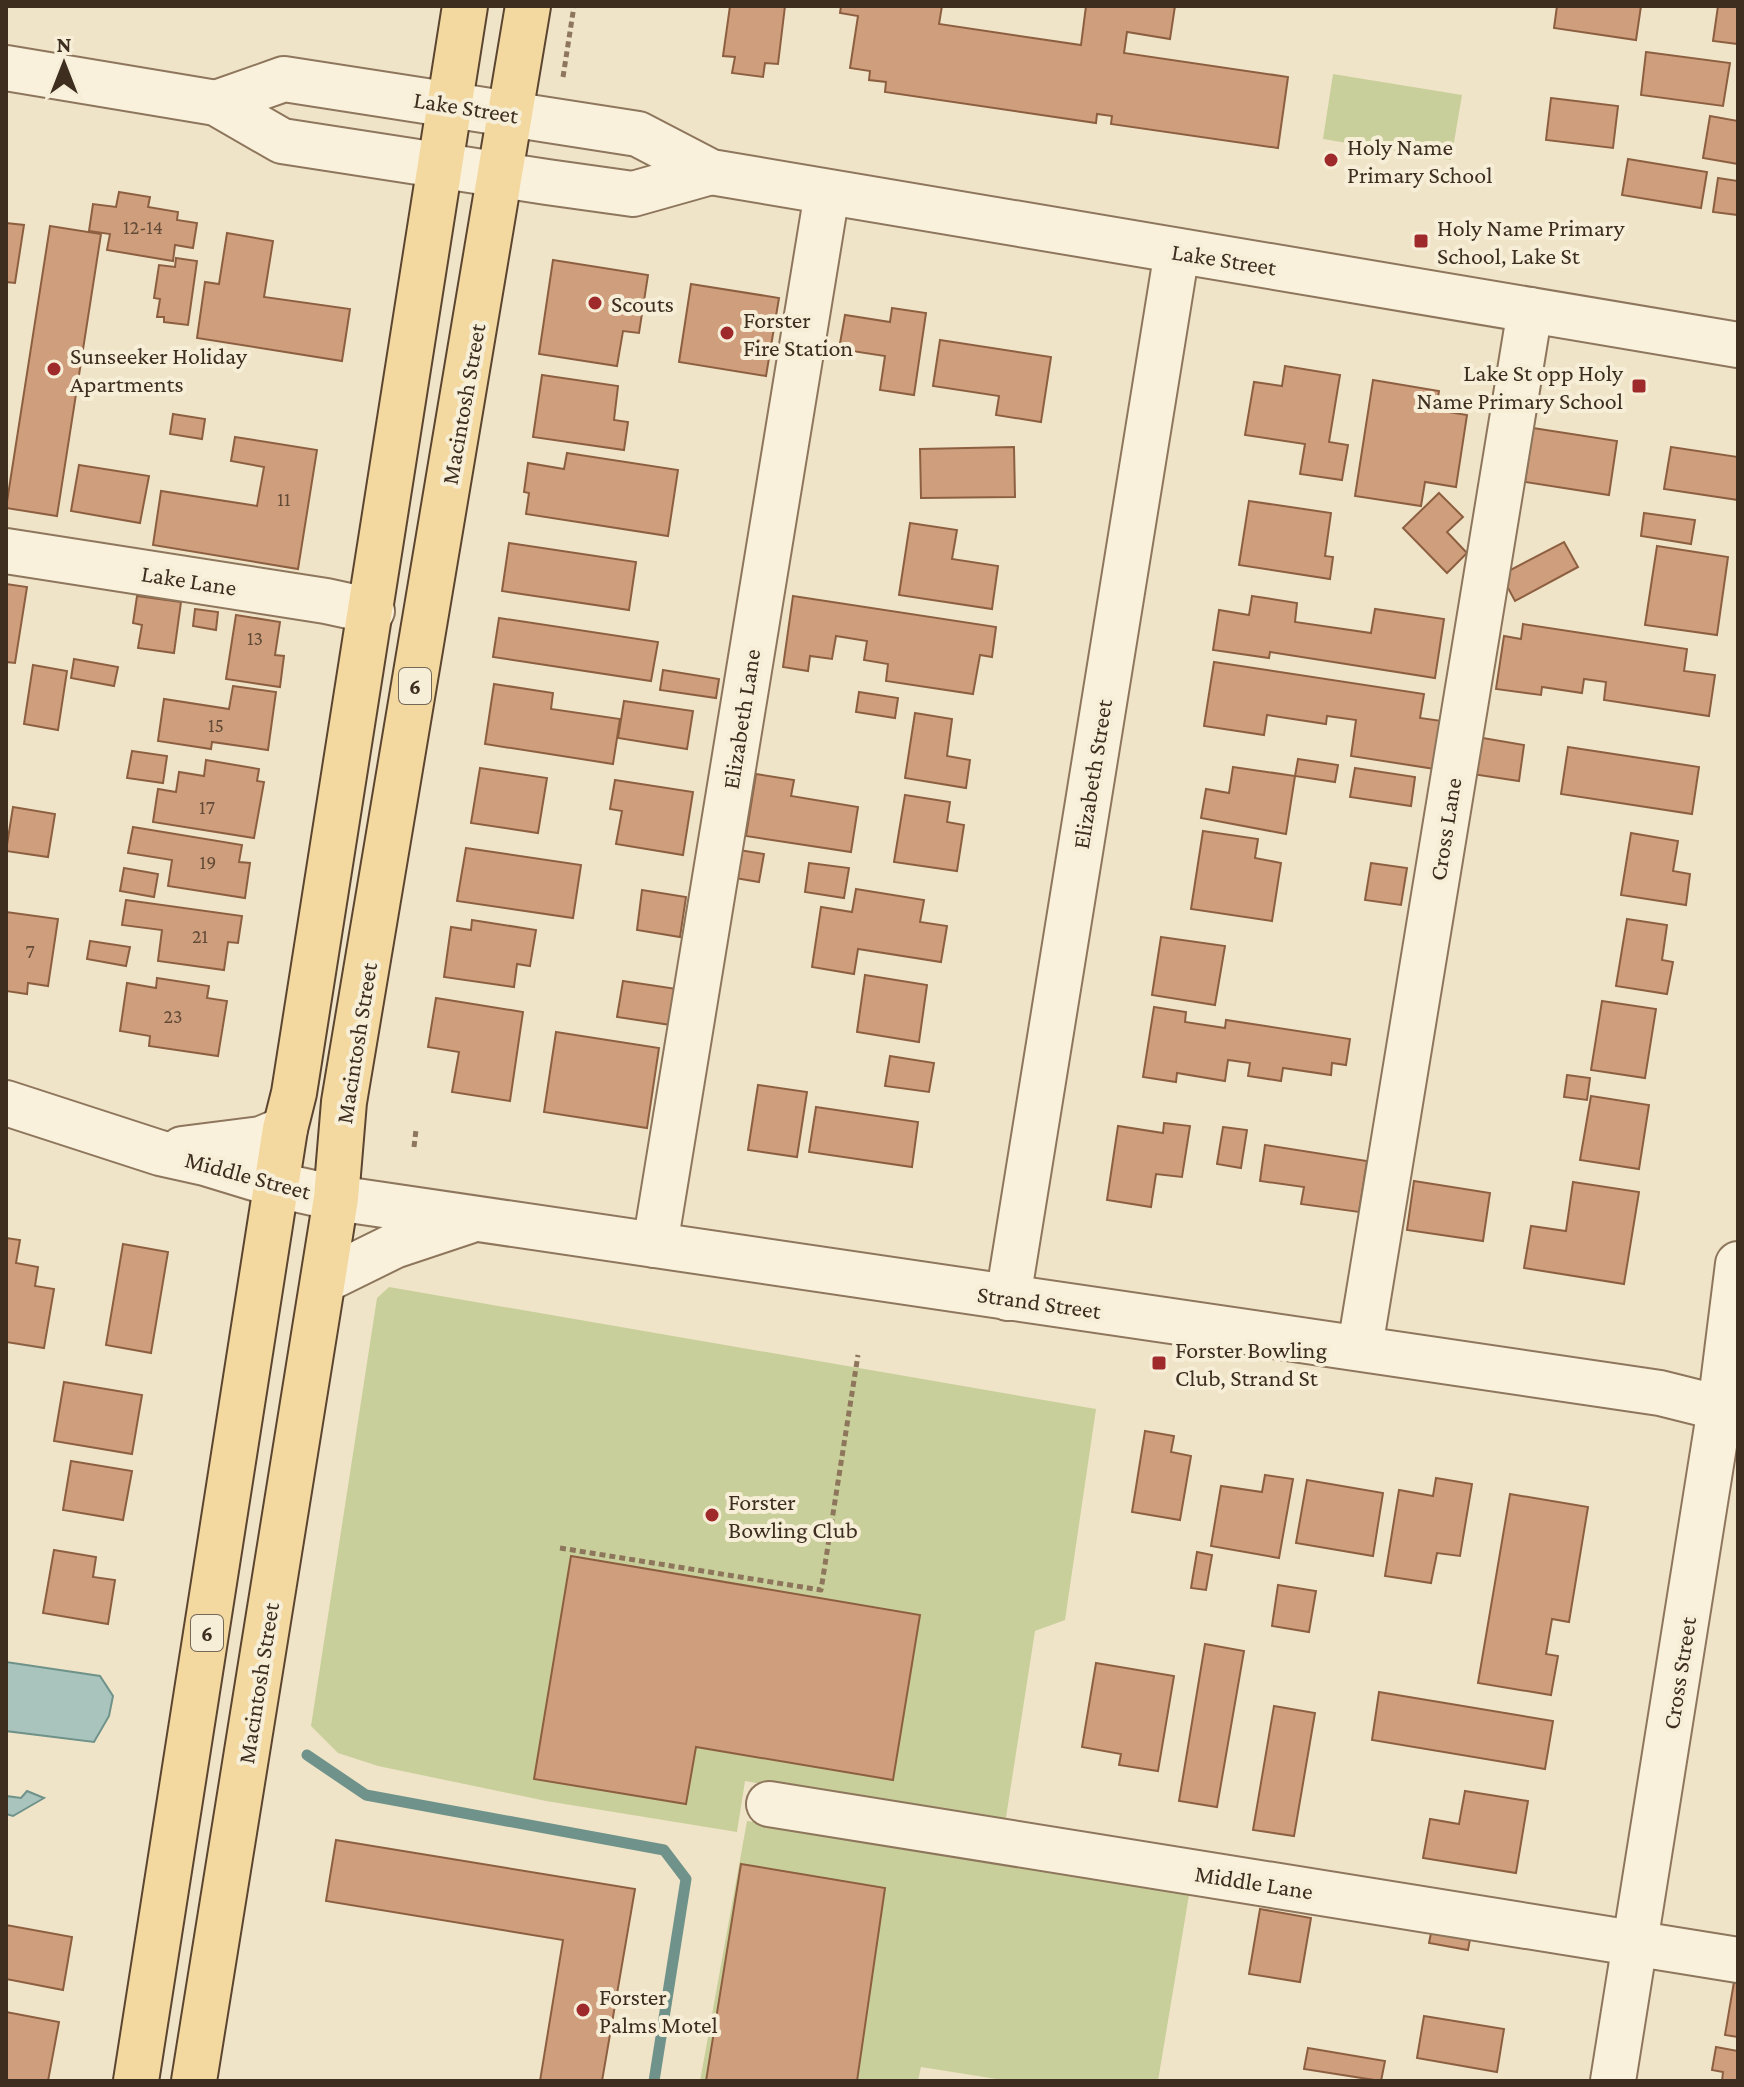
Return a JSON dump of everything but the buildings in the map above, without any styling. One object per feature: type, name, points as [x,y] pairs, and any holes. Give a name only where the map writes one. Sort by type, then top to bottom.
[{"type":"main road","name":"6","points":[[136,2081],[285,1129],[294,1093],[372,611],[465,6]]},
{"type":"main road","name":"Macintosh Street","points":[[194,2081],[336,1198],[344,1102],[528,6]]},
{"type":"street","name":"Lake Street","points":[[6,68],[216,103],[282,141],[501,175],[633,194],[711,172]]},
{"type":"street","name":"Lake Street","points":[[216,103],[284,79],[638,134],[711,172],[1738,345]]},
{"type":"street","name":"Elizabeth Lane","points":[[655,1245],[827,193]]},
{"type":"street","name":"Elizabeth Street","points":[[1008,1298],[1177,251]]},
{"type":"street","name":"Cross Lane","points":[[1360,1347],[1530,310]]},
{"type":"street","name":"Lake Lane","points":[[6,551],[326,601],[372,611]]},
{"type":"street","name":"Middle Street","points":[[6,1103],[160,1153],[336,1198]]},
{"type":"street","name":"Middle Street","points":[[160,1153],[261,1139],[285,1129]]},
{"type":"street","name":"Strand Street","points":[[336,1198],[1660,1393],[1729,1414]]},
{"type":"street","points":[[323,1281],[394,1246],[475,1219]]},
{"type":"street","name":"Cross Street","points":[[1613,2081],[1729,1414],[1738,1264]]},
{"type":"street","name":"Middle Lane","points":[[769,1804],[1738,1960]]},
{"type":"path","points":[[563,77],[574,6]]},
{"type":"path","points":[[414,1147],[416,1130]]},
{"type":"path","points":[[560,1548],[821,1590],[858,1355]]},
{"type":"green space","points":[[1333,74],[1462,95],[1451,160],[1323,139]]},
{"type":"green space","name":"Forster Bowling Club","points":[[389,1287],[1096,1409],[1065,1620],[1035,1631],[1005,1824],[745,1781],[737,1832],[546,1801],[378,1766],[338,1753],[311,1726],[377,1298]]},
{"type":"green space","points":[[747,1821],[1190,1889],[1158,2081],[1009,2081],[921,2067],[918,2081],[700,2081]]},
{"type":"water","points":[[6,1662],[100,1676],[113,1696],[109,1716],[94,1742],[6,1731]]},
{"type":"water","points":[[27,1791],[44,1798],[13,1816],[6,1814],[6,1796],[21,1798]]},
{"type":"waterway","points":[[307,1755],[366,1795],[664,1850],[686,1879],[654,2081]]},
{"type":"place","name":"Holy Name Primary School","points":[[1331,160]]},
{"type":"place","name":"Holy Name Primary School, Lake St","points":[[1421,241]]},
{"type":"place","name":"Scouts","points":[[595,303]]},
{"type":"place","name":"Forster Fire Station","points":[[727,333]]},
{"type":"place","name":"Sunseeker Holiday Apartments","points":[[54,369]]},
{"type":"place","name":"Lake St opp Holy Name Primary School","points":[[1639,386]]},
{"type":"place","name":"Forster Bowling Club, Strand St","points":[[1159,1363]]},
{"type":"place","name":"Forster Bowling Club","points":[[712,1515]]},
{"type":"place","name":"Forster Palms Motel","points":[[583,2010]]}]
